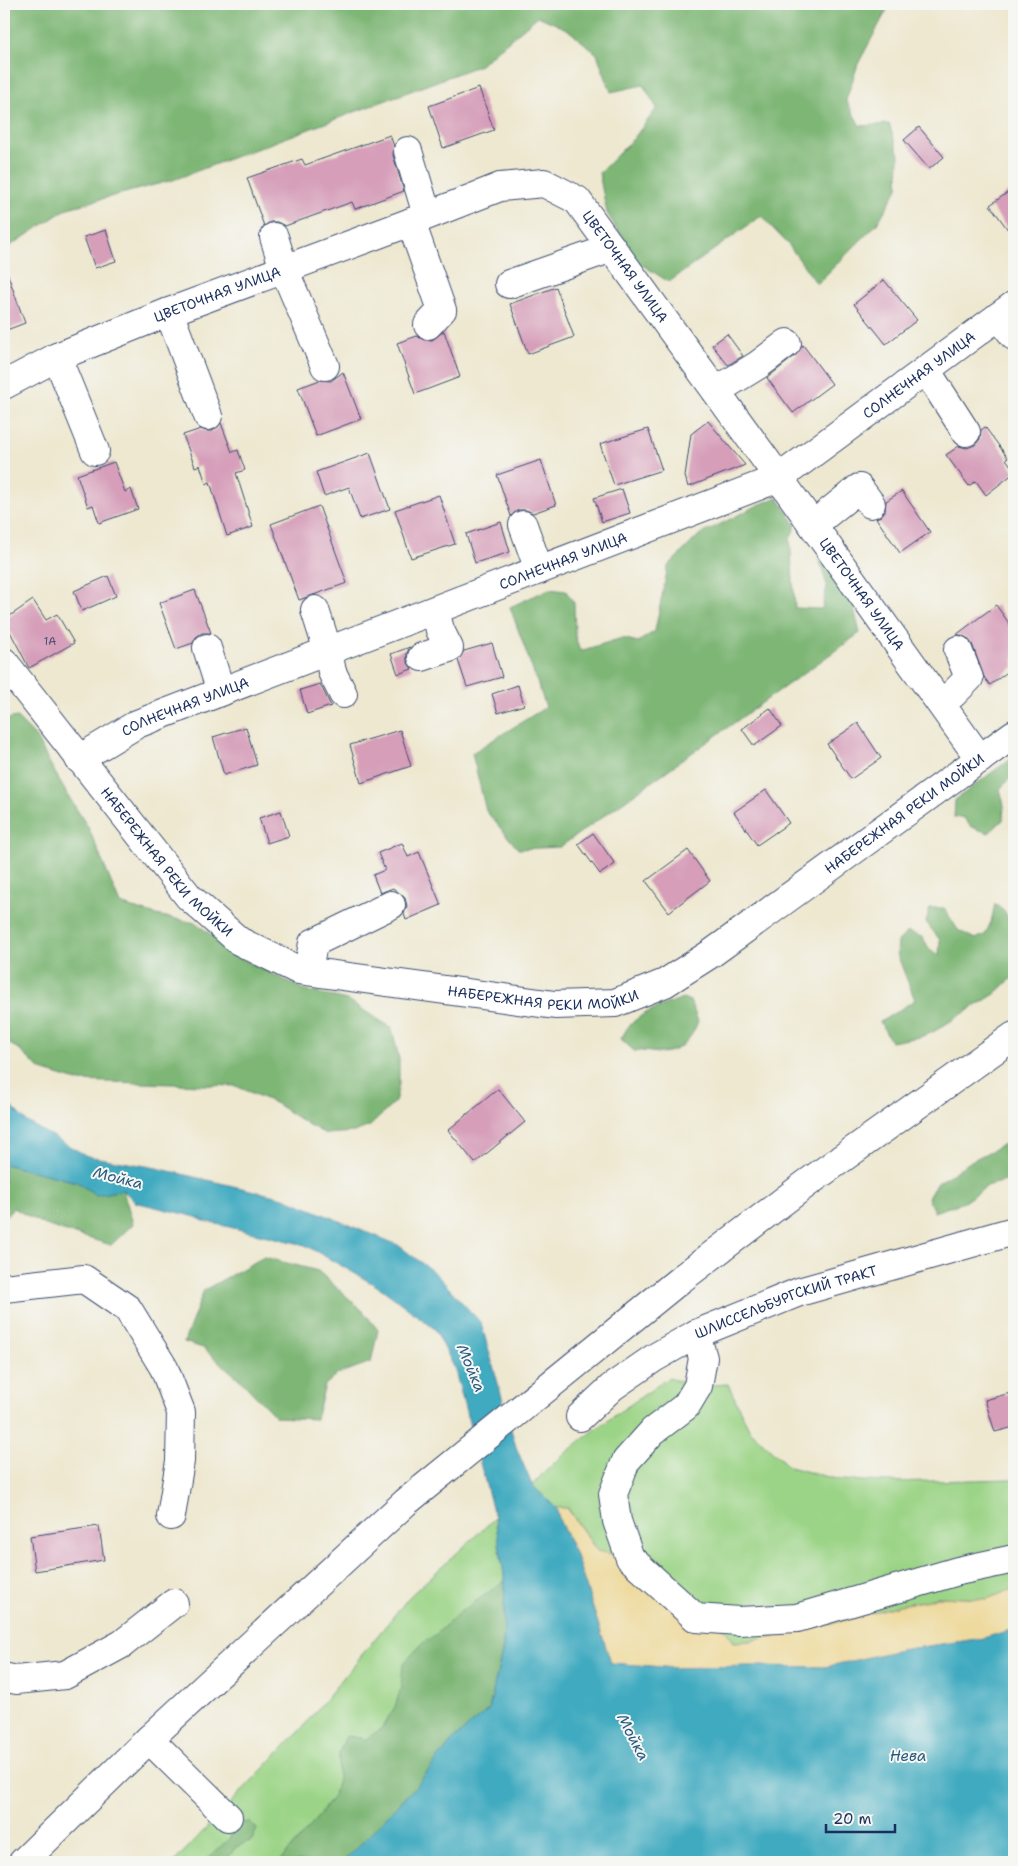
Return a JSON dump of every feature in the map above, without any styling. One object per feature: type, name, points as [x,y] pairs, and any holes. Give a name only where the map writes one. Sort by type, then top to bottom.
[{"type":"street","points":[[408,151],[419,219],[442,310],[428,325]]},
{"type":"street","name":"ЦВЕТОЧНАЯ УЛИЦА","points":[[4,385],[57,357],[169,312],[500,187],[544,183],[577,200],[980,758]]},
{"type":"street","points":[[274,237],[284,269],[325,366]]},
{"type":"street","points":[[509,284],[612,248]]},
{"type":"street","points":[[169,312],[208,416]]},
{"type":"street","name":"СОЛНЕЧНАЯ УЛИЦА","points":[[79,759],[137,724],[779,478],[926,370],[1009,319]]},
{"type":"street","points":[[716,391],[758,365],[787,343]]},
{"type":"street","points":[[57,357],[95,451]]},
{"type":"street","points":[[926,370],[966,432]]},
{"type":"street","points":[[813,525],[859,488],[871,504]]},
{"type":"street","points":[[523,525],[539,570]]},
{"type":"street","points":[[315,610],[328,651],[332,672],[343,694]]},
{"type":"street","points":[[422,656],[449,648],[440,630],[435,610]]},
{"type":"street","points":[[207,648],[221,692]]},
{"type":"street","points":[[940,702],[953,694],[969,678],[958,650]]},
{"type":"street","points":[[4,662],[79,759]]},
{"type":"street","name":"НАБЕРЕЖНАЯ РЕКИ МОЙКИ","points":[[79,759],[189,897],[239,941],[298,970],[555,1004],[615,1003],[665,983],[712,953],[1014,734]]},
{"type":"street","points":[[308,971],[313,943],[391,905]]},
{"type":"street","points":[[23,1862],[149,1738],[406,1502],[681,1279],[798,1190],[1014,1036]]},
{"type":"street","name":"ШЛИССЕЛЬБУРГСКИЙ ТРАКТ","points":[[580,1417],[612,1387],[654,1358],[696,1334],[799,1292],[1014,1231]]},
{"type":"street","points":[[4,1288],[84,1279],[128,1309],[164,1368],[181,1412],[180,1461],[171,1516]]},
{"type":"street","points":[[696,1334],[703,1358],[698,1386],[686,1406],[653,1431],[626,1460],[612,1494],[617,1521],[630,1558],[696,1618],[739,1621],[797,1618],[958,1570],[1014,1559]]},
{"type":"street","points":[[4,1678],[16,1680],[65,1675],[122,1644],[174,1604]]},
{"type":"street","points":[[149,1738],[228,1817]]},
{"type":"green space","points":[[4,4],[890,4],[858,64],[846,100],[860,126],[889,124],[899,155],[898,188],[877,224],[817,284],[788,244],[761,216],[669,282],[636,261],[607,213],[599,173],[634,138],[657,108],[643,85],[611,92],[597,54],[567,29],[538,16],[480,65],[173,180],[68,208],[4,250]]},
{"type":"green space","points":[[777,497],[796,525],[790,539],[795,608],[822,609],[827,586],[819,558],[827,557],[851,597],[860,633],[560,847],[518,849],[486,811],[472,753],[546,707],[510,607],[549,589],[566,591],[574,603],[575,636],[580,651],[622,638],[638,642],[655,631],[668,566],[699,535]]},
{"type":"green space","points":[[16,717],[35,736],[64,789],[89,829],[120,904],[156,915],[196,923],[244,960],[305,990],[347,1000],[392,1028],[399,1059],[399,1084],[395,1102],[370,1126],[354,1132],[326,1134],[277,1104],[236,1086],[77,1081],[41,1070],[17,1048],[4,1041],[4,720]]},
{"type":"green space","points":[[1014,756],[1014,774],[1000,789],[1004,805],[1003,820],[989,833],[971,827],[963,817],[954,818],[955,800]]},
{"type":"green space","points":[[995,904],[1006,913],[1009,923],[1014,925],[1014,976],[995,994],[933,1032],[920,1037],[891,1042],[880,1022],[915,1000],[897,954],[898,941],[908,932],[922,937],[931,951],[939,955],[940,940],[926,922],[930,908],[944,908],[958,930],[975,939],[985,935],[991,922]]},
{"type":"green space","points":[[683,998],[690,1001],[698,1021],[692,1034],[678,1048],[673,1051],[658,1053],[634,1051],[621,1039],[635,1020],[641,1016]]},
{"type":"green space","points":[[1014,1139],[1014,1179],[989,1185],[964,1202],[934,1212],[928,1198],[936,1184],[973,1160]]},
{"type":"green space","points":[[4,1164],[77,1182],[96,1195],[123,1190],[133,1224],[111,1245],[45,1225],[13,1208],[4,1218]]},
{"type":"green space","points":[[264,1257],[318,1271],[363,1311],[378,1330],[371,1362],[338,1374],[325,1385],[316,1419],[276,1417],[238,1378],[203,1348],[184,1342],[204,1290]]},
{"type":"green space","points":[[668,1378],[698,1386],[728,1384],[749,1429],[789,1467],[840,1480],[888,1482],[1014,1479],[1014,1585],[1010,1590],[987,1599],[937,1597],[831,1624],[750,1641],[734,1642],[725,1630],[630,1558],[597,1551],[568,1508],[556,1508],[532,1485],[580,1441]]},
{"type":"green space","points":[[495,1518],[505,1581],[343,1862],[174,1862],[302,1728],[410,1596]]},
{"type":"green space","points":[[505,1581],[503,1648],[489,1709],[453,1740],[417,1785],[343,1862],[279,1862],[311,1826],[334,1795],[338,1779],[339,1753],[346,1736],[366,1739],[381,1729],[395,1707],[401,1688],[403,1664],[423,1643],[435,1635],[459,1613]]},
{"type":"green space","points":[[250,1822],[257,1829],[252,1840],[236,1847],[224,1862],[204,1862],[229,1839],[238,1824]]},
{"type":"sand","points":[[556,1508],[567,1508],[597,1551],[630,1558],[725,1630],[734,1642],[750,1641],[831,1624],[937,1597],[987,1599],[1010,1590],[1014,1585],[1014,1629],[984,1638],[900,1650],[825,1667],[675,1668],[611,1663],[575,1553],[560,1522]]},
{"type":"water","name":"Нева","points":[[4,1099],[27,1122],[87,1156],[152,1167],[284,1198],[398,1245],[436,1274],[481,1323],[516,1447],[532,1485],[556,1508],[560,1522],[575,1553],[611,1663],[675,1668],[825,1667],[900,1650],[984,1638],[1014,1629],[1014,1862],[343,1862],[417,1785],[453,1740],[489,1709],[503,1648],[505,1581],[495,1518],[454,1367],[435,1329],[382,1289],[305,1245],[135,1202],[123,1190],[96,1195],[77,1182],[4,1164]]},
{"type":"building","points":[[479,88],[494,130],[443,148],[429,106]]},
{"type":"building","points":[[919,127],[944,157],[929,169],[904,140]]},
{"type":"building","points":[[390,135],[394,146],[393,155],[404,191],[355,209],[352,202],[285,226],[277,222],[270,222],[264,226],[247,178],[302,159],[305,165]]},
{"type":"building","points":[[1014,188],[1014,238],[990,205]]},
{"type":"building","points":[[106,230],[116,261],[95,268],[84,237]]},
{"type":"building","points":[[6,270],[25,323],[4,331],[4,271]]},
{"type":"building","points":[[884,280],[917,320],[886,344],[854,304]]},
{"type":"building","points":[[556,287],[574,337],[528,354],[510,304]]},
{"type":"building","points":[[444,331],[460,377],[415,394],[397,343],[417,336],[424,340],[432,340]]},
{"type":"building","points":[[727,334],[743,356],[728,365],[712,345]]},
{"type":"building","points":[[803,345],[832,384],[793,413],[767,378],[796,355]]},
{"type":"building","points":[[343,372],[361,419],[316,436],[298,388],[320,380],[331,381]]},
{"type":"building","points":[[708,421],[745,465],[688,487],[685,476],[691,434]]},
{"type":"building","points":[[221,423],[232,452],[238,450],[245,470],[236,473],[253,527],[227,536],[210,482],[206,484],[200,465],[195,467],[183,435],[201,429],[213,431]]},
{"type":"building","points":[[985,427],[1008,458],[1006,459],[1014,470],[1014,473],[986,495],[976,481],[969,486],[946,455],[959,446],[967,448],[975,445],[980,439],[981,430]]},
{"type":"building","points":[[648,429],[662,470],[614,485],[600,444]]},
{"type":"building","points":[[370,453],[390,509],[360,519],[349,487],[324,496],[316,472]]},
{"type":"building","points":[[541,460],[556,505],[533,513],[526,510],[518,510],[511,516],[497,475]]},
{"type":"building","points":[[114,462],[125,492],[131,489],[138,509],[99,523],[93,505],[88,507],[77,475]]},
{"type":"building","points":[[622,489],[630,513],[602,522],[594,498]]},
{"type":"building","points":[[902,491],[930,532],[900,553],[876,518],[885,511],[886,501]]},
{"type":"building","points":[[439,495],[455,544],[411,558],[395,510]]},
{"type":"building","points":[[319,506],[347,583],[299,600],[271,524]]},
{"type":"building","points":[[501,522],[510,552],[475,563],[466,534]]},
{"type":"building","points":[[108,576],[116,596],[82,611],[74,591]]},
{"type":"building","points":[[195,590],[211,633],[202,633],[196,637],[193,643],[176,649],[159,603]]},
{"type":"building","points":[[33,600],[46,620],[57,614],[74,643],[29,668],[4,620]]},
{"type":"building","points":[[996,605],[1014,630],[1014,667],[990,685],[984,677],[972,644],[967,638],[956,635]]},
{"type":"building","points":[[492,643],[502,677],[467,687],[458,660],[464,651]]},
{"type":"building","points":[[410,647],[407,653],[407,661],[412,669],[398,674],[391,654]]},
{"type":"building","points":[[320,684],[331,706],[307,714],[300,690]]},
{"type":"building","points":[[518,685],[524,705],[498,713],[492,694]]},
{"type":"building","points":[[770,708],[782,726],[754,746],[742,729]]},
{"type":"building","points":[[858,723],[881,758],[851,779],[827,744]]},
{"type":"building","points":[[246,727],[257,765],[224,775],[213,737]]},
{"type":"building","points":[[400,730],[411,766],[361,783],[350,745]]},
{"type":"building","points":[[766,790],[789,823],[757,845],[734,812]]},
{"type":"building","points":[[281,811],[289,836],[267,843],[259,818]]},
{"type":"building","points":[[593,833],[615,864],[600,874],[578,844]]},
{"type":"building","points":[[402,843],[408,857],[419,852],[441,905],[406,920],[404,914],[407,906],[405,898],[393,888],[380,893],[373,875],[385,870],[378,853]]},
{"type":"building","points":[[688,850],[710,881],[669,912],[646,881]]},
{"type":"building","points":[[498,1089],[525,1122],[475,1163],[448,1130]]},
{"type":"building","points":[[1014,1392],[1014,1427],[995,1432],[985,1400]]},
{"type":"building","points":[[99,1526],[104,1560],[35,1571],[30,1536]]},
{"type":"water label","name":"Мойка","points":[[118,1178]]},
{"type":"water label","name":"Мойка","points":[[471,1368]]},
{"type":"water label","name":"Мойка","points":[[633,1737]]}]
